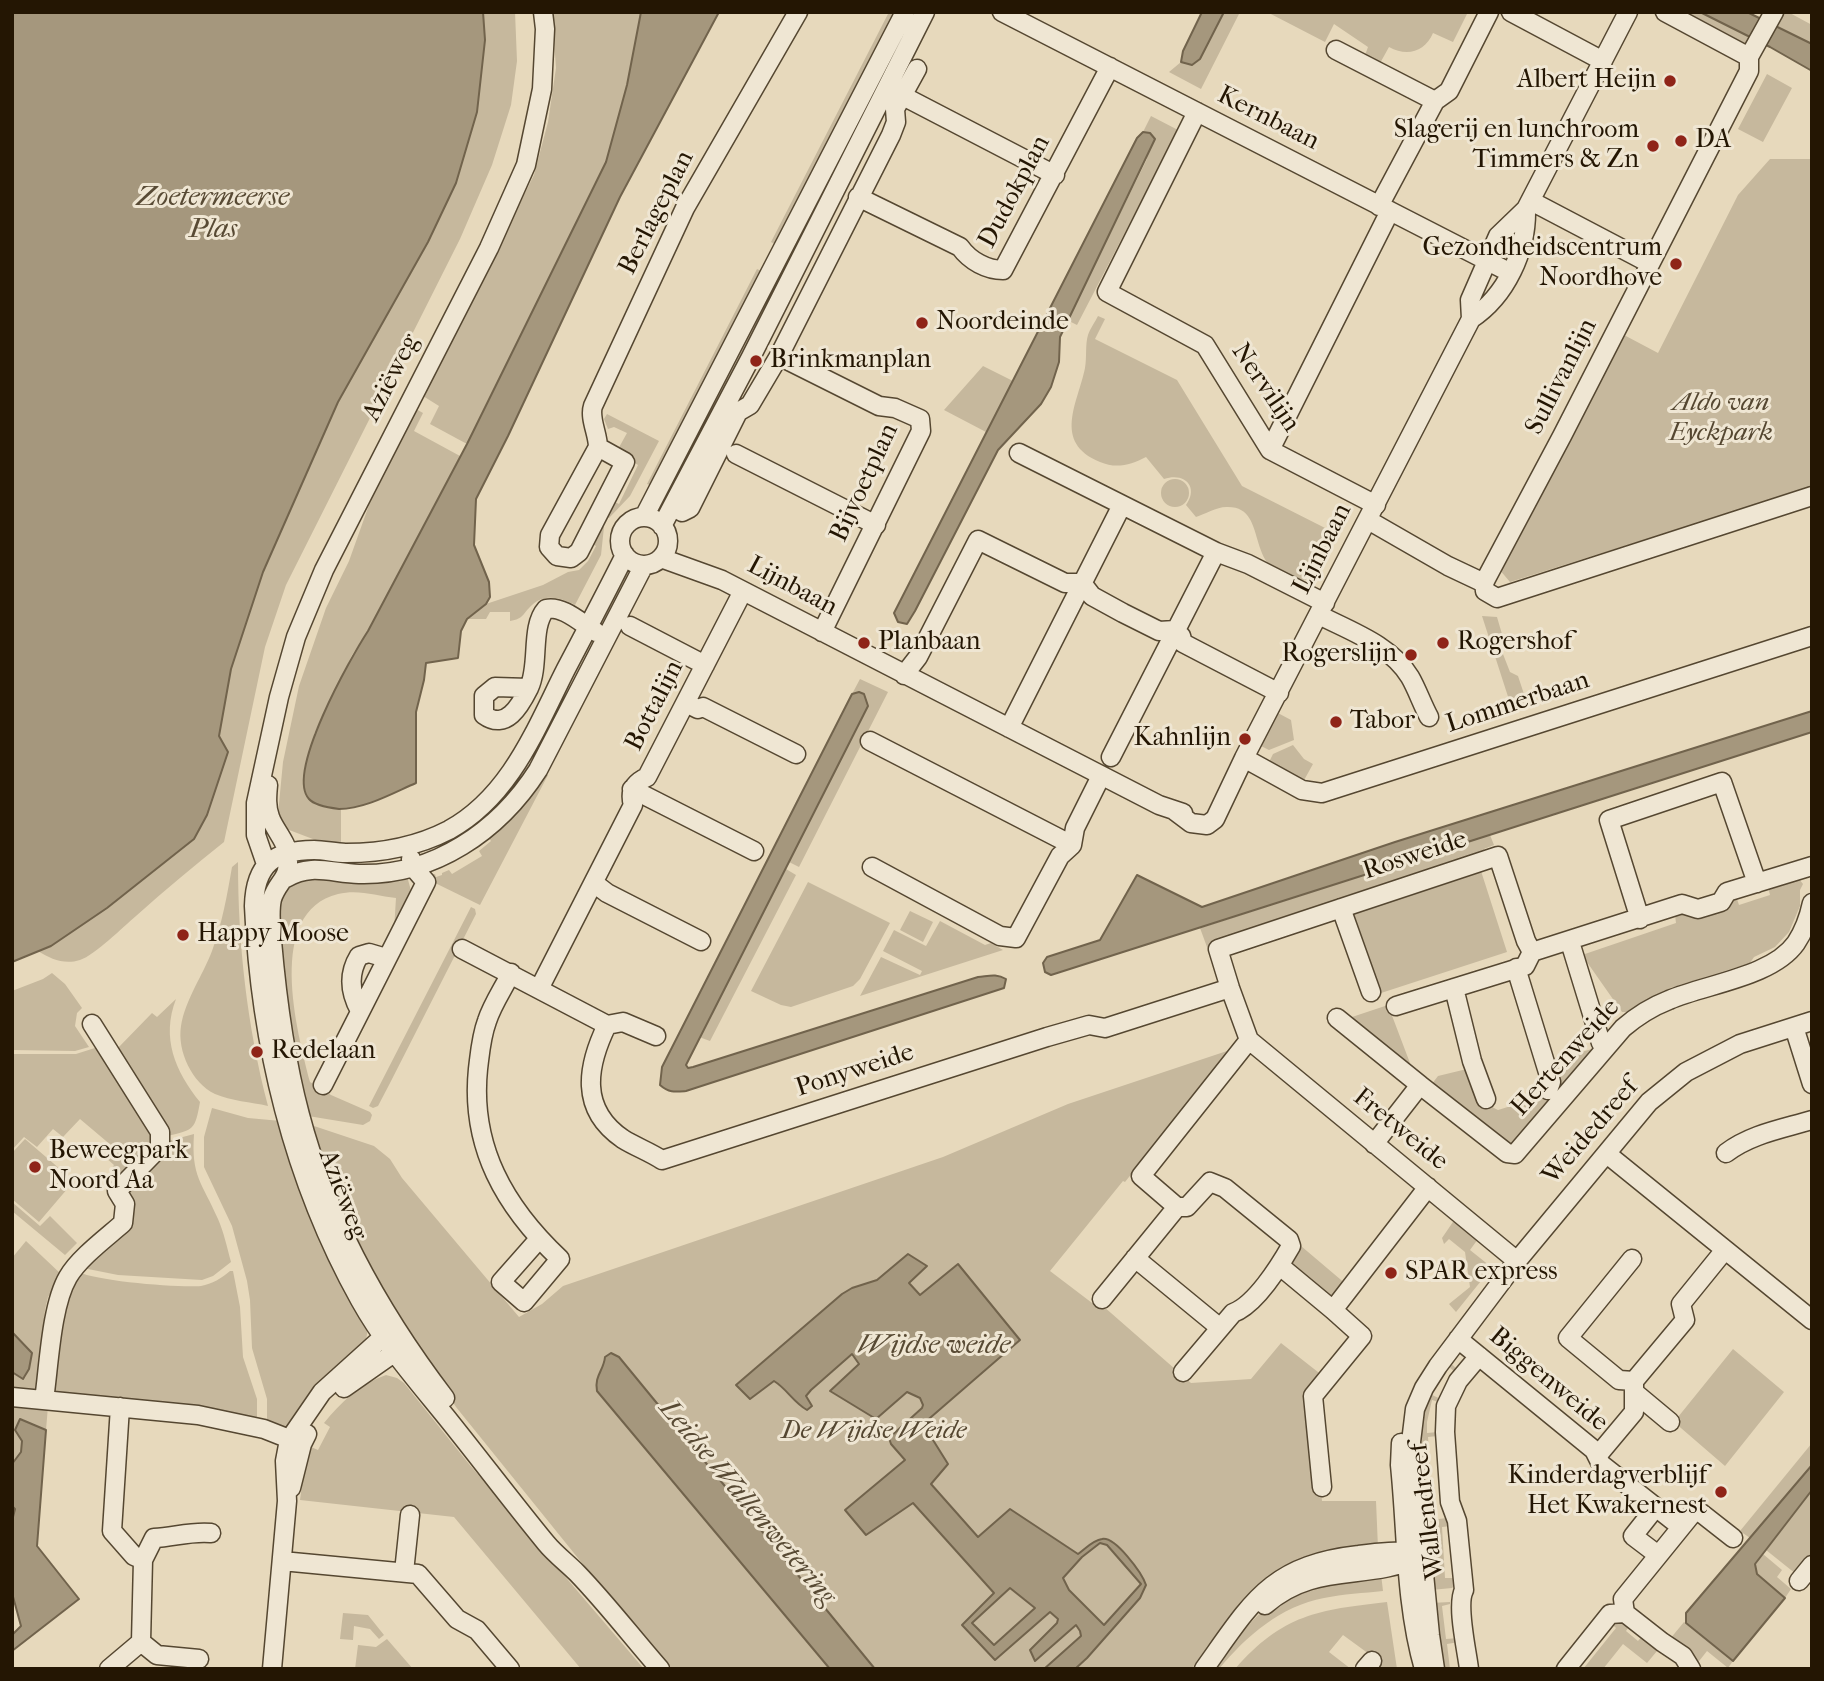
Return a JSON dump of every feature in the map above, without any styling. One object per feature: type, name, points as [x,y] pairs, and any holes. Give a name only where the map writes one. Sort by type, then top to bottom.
[{"type":"street","name":"Aziëweg","points":[[398,1345],[383,1337],[343,1268],[286,1088],[267,1038],[255,933],[254,887],[258,874],[266,864],[256,835],[256,803],[279,697],[296,637],[324,570],[489,248],[526,165],[542,89],[545,29],[543,12]]},
{"type":"street","name":"Berlageplan","points":[[598,447],[598,436],[591,412],[637,311],[685,208],[797,12]]},
{"type":"street","points":[[644,517],[905,12]]},
{"type":"street","points":[[625,555],[518,764],[490,799],[470,817],[431,839],[409,845],[344,853],[314,850],[288,853],[266,864],[286,878],[308,868],[377,874],[413,867],[438,859],[487,830],[523,794],[659,548],[737,385],[925,12]]},
{"type":"street","name":"Kernbaan","points":[[1002,12],[1509,272]]},
{"type":"street","points":[[1270,450],[1435,101],[1449,91],[1489,12]]},
{"type":"street","points":[[1511,12],[1603,61]]},
{"type":"street","name":"Lijnbaan","points":[[1471,319],[1470,300],[1498,236],[1529,205],[1628,12]]},
{"type":"street","points":[[1665,12],[1749,57]]},
{"type":"street","name":"Sullivanlijn","points":[[1486,580],[1749,71],[1749,57],[1774,12]]},
{"type":"street","points":[[1336,50],[1435,101]]},
{"type":"street","name":"Dudokplan","points":[[858,197],[960,247],[966,256],[991,270],[1003,270],[1110,67]]},
{"type":"street","points":[[681,512],[690,508],[738,412],[750,405],[779,356],[891,135],[896,122],[895,109],[917,69]]},
{"type":"street","points":[[901,95],[1055,175]]},
{"type":"street","name":"Nervilijn","points":[[1191,109],[1107,292],[1205,345],[1270,450],[1372,512],[1448,566],[1486,580],[1485,592],[1497,598],[1812,496]]},
{"type":"street","points":[[869,124],[891,135]]},
{"type":"street","points":[[1529,205],[1649,263]]},
{"type":"street","name":"Lijnbaan","points":[[659,548],[1101,776],[1175,811],[1193,815],[1204,813],[1222,803],[1471,319],[1486,309],[1501,290],[1522,251],[1529,205]]},
{"type":"street","name":"Bijvoetplan","points":[[779,356],[880,406],[895,408],[920,419],[921,431],[822,632]]},
{"type":"street","points":[[737,385],[756,395]]},
{"type":"street","points":[[598,447],[625,462],[579,552],[571,558],[557,556],[549,547],[550,535],[598,447]]},
{"type":"street","points":[[1019,453],[1216,552],[1248,564],[1383,648],[1409,675],[1429,717]]},
{"type":"street","points":[[736,454],[876,525]]},
{"type":"street","points":[[1009,728],[1122,505]]},
{"type":"street","points":[[644,517],[657,521],[659,548],[633,562],[625,555],[621,544],[622,533],[633,520],[644,517]]},
{"type":"street","points":[[904,675],[918,657],[978,540],[1065,583],[1082,583]]},
{"type":"street","points":[[1111,757],[1216,552]]},
{"type":"street","points":[[1082,583],[1092,596],[1159,631],[1175,630],[1183,643],[1279,693]]},
{"type":"street","name":"Bottalijn","points":[[539,989],[634,805],[632,789],[638,781],[647,778],[743,591]]},
{"type":"street","points":[[529,688],[535,676],[539,620],[546,609],[552,608],[575,618],[606,640]]},
{"type":"street","points":[[630,626],[705,666]]},
{"type":"street","name":"Lommerbaan","points":[[1244,758],[1302,790],[1322,793],[1812,636]]},
{"type":"street","points":[[686,703],[698,709],[703,708],[796,754]]},
{"type":"street","points":[[870,741],[1072,845]]},
{"type":"street","name":"Aziëweg","points":[[266,765],[269,775],[267,802],[270,817],[288,853],[286,878],[276,889],[271,912],[286,1088]]},
{"type":"street","points":[[872,867],[1000,936],[1016,937],[1060,856],[1072,845],[1075,828],[1101,776]]},
{"type":"street","points":[[1640,919],[1609,820],[1722,782],[1756,883]]},
{"type":"street","points":[[632,789],[754,851]]},
{"type":"street","points":[[323,1085],[426,882],[413,867],[409,845]]},
{"type":"street","name":"Rosweide","points":[[1249,1040],[1218,949],[1498,856],[1532,952]]},
{"type":"street","points":[[1396,1006],[1525,966],[1532,952],[1682,904],[1698,909],[1721,902],[1727,892],[1811,871]]},
{"type":"street","points":[[594,883],[607,893],[701,941]]},
{"type":"street","name":"Hertenweide","points":[[1420,1085],[1507,1153],[1515,1154],[1623,1028],[1638,1015],[1671,998],[1766,966],[1782,956],[1794,945],[1803,930],[1812,903]]},
{"type":"street","points":[[1341,908],[1371,992]]},
{"type":"street","points":[[1570,942],[1601,1043]]},
{"type":"street","points":[[462,949],[607,1025],[623,1023],[656,1036]]},
{"type":"street","points":[[360,1011],[354,1001],[351,987],[352,968],[359,956],[369,953],[386,958]]},
{"type":"street","points":[[1516,968],[1551,1082],[1548,1090]]},
{"type":"street","points":[[511,973],[487,1021],[481,1042],[476,1089],[477,1111],[485,1148],[496,1177],[517,1212],[539,1239]]},
{"type":"street","name":"Ponyweide","points":[[607,1025],[590,1069],[595,1105],[600,1116],[616,1133],[662,1160],[1047,1037],[1089,1025],[1105,1028],[1230,988]]},
{"type":"street","points":[[1454,988],[1472,1061],[1486,1099]]},
{"type":"street","points":[[1337,1018],[1420,1085],[1374,1144]]},
{"type":"street","points":[[44,1400],[56,1318],[68,1277],[74,1268],[123,1223],[125,1204],[117,1191],[159,1147],[162,1140],[160,1132],[107,1052],[92,1024]]},
{"type":"street","points":[[1803,1024],[1812,1084]]},
{"type":"street","name":"Weidedreef","points":[[1415,1556],[1418,1517],[1411,1442],[1412,1423],[1424,1388],[1458,1339],[1517,1262],[1649,1102],[1686,1072],[1740,1044],[1803,1024]]},
{"type":"street","points":[[1183,1372],[1219,1327],[1233,1313],[1243,1309],[1280,1266],[1291,1247],[1289,1240],[1225,1188],[1210,1182],[1187,1207],[1177,1207],[1141,1176],[1249,1040]]},
{"type":"street","name":"Fretweide","points":[[1249,1040],[1517,1262]]},
{"type":"street","points":[[1726,1153],[1738,1144],[1757,1136],[1812,1120]]},
{"type":"street","points":[[1607,1154],[1812,1320]]},
{"type":"street","name":"Aziëweg","points":[[308,1163],[328,1198],[398,1345],[549,1546],[660,1669]]},
{"type":"street","points":[[1333,1310],[1428,1187]]},
{"type":"street","points":[[1102,1299],[1177,1207]]},
{"type":"street","points":[[1598,1455],[1634,1412],[1634,1387],[1685,1321],[1681,1304],[1724,1251]]},
{"type":"street","points":[[1135,1258],[1219,1327]]},
{"type":"street","points":[[1632,1259],[1568,1338],[1619,1380],[1634,1387],[1670,1422]]},
{"type":"street","points":[[1280,1266],[1362,1336],[1313,1396],[1322,1487]]},
{"type":"street","points":[[272,1669],[295,1442],[322,1392],[383,1337]]},
{"type":"street","name":"Weidedreef","points":[[1415,1556],[1400,1465],[1402,1427],[1419,1384],[1446,1349],[1458,1339]]},
{"type":"street","name":"Biggenweide","points":[[1458,1339],[1598,1455],[1601,1464],[1681,1527]]},
{"type":"street","points":[[295,1442],[323,1408],[398,1345]]},
{"type":"street","name":"Wallendreef","points":[[1469,1669],[1461,1598],[1464,1590],[1457,1521],[1450,1502],[1445,1432],[1446,1406],[1458,1381],[1479,1356]]},
{"type":"street","points":[[12,1398],[198,1415],[264,1429],[295,1442]]},
{"type":"street","points":[[120,1407],[112,1531],[135,1556],[144,1560]]},
{"type":"street","points":[[1656,1507],[1633,1536],[1658,1555]]},
{"type":"street","points":[[1625,1613],[1623,1599],[1696,1509],[1733,1538]]},
{"type":"street","points":[[404,1572],[410,1515]]},
{"type":"street","points":[[109,1669],[141,1642],[144,1560],[154,1538],[179,1537],[191,1531],[211,1532]]},
{"type":"street","points":[[1415,1556],[1416,1639],[1424,1669]]},
{"type":"street","points":[[1415,1556],[1435,1669]]},
{"type":"street","name":"Wallendreef","points":[[1205,1669],[1267,1602],[1292,1586],[1322,1575],[1415,1556]]},
{"type":"street","points":[[282,1561],[418,1574],[457,1619],[477,1630],[510,1669]]},
{"type":"street","points":[[1799,1581],[1812,1565]]},
{"type":"street","points":[[1566,1669],[1611,1614],[1625,1613],[1683,1656],[1691,1669]]},
{"type":"street","points":[[141,1642],[157,1655],[199,1659]]},
{"type":"green space","points":[[483,12],[515,12],[517,61],[511,105],[492,165],[460,239],[286,585],[265,647],[224,842],[93,953],[74,961],[48,956],[38,951],[51,946],[107,908],[194,839],[207,814],[228,752],[219,736],[231,669],[263,572],[338,402],[428,242],[485,40]]},
{"type":"green space","points":[[552,12],[641,12],[627,85],[606,162],[467,444],[430,424],[439,406],[423,396],[534,175],[548,122],[556,68]]},
{"type":"green space","points":[[889,12],[896,16],[778,246],[771,242]]},
{"type":"green space","points":[[1224,12],[1240,12],[1201,89],[1169,72],[1181,62],[1193,65],[1200,59]]},
{"type":"green space","points":[[1267,12],[1468,12],[1453,42],[1433,33],[1425,45],[1415,51],[1402,52],[1389,47],[1379,65],[1364,58],[1368,47],[1334,24],[1325,42]]},
{"type":"green space","points":[[1669,12],[1700,12],[1752,38],[1748,44],[1738,47]]},
{"type":"green space","points":[[1779,12],[1788,12],[1812,25],[1812,44],[1774,25]]},
{"type":"green space","points":[[1767,74],[1792,88],[1763,142],[1738,129]]},
{"type":"green space","points":[[1151,116],[1178,130],[1077,325],[1067,320],[1147,159],[1150,133],[1143,132]]},
{"type":"green space","name":"Aldo van Eyckpark","points":[[1770,159],[1812,159],[1812,487],[1510,582],[1499,569],[1624,335],[1658,353],[1738,195]]},
{"type":"green space","points":[[757,269],[764,272],[654,487],[647,484]]},
{"type":"green space","points":[[772,277],[777,280],[766,303],[758,331],[673,497],[663,492]]},
{"type":"green space","points":[[1098,316],[1105,319],[1095,339],[1177,380],[1242,486],[1331,531],[1337,522],[1340,523],[1310,580],[1288,577],[1273,569],[1264,558],[1250,519],[1241,510],[1224,507],[1196,517],[1186,505],[1191,492],[1184,479],[1164,479],[1146,457],[1123,465],[1106,464],[1085,454],[1076,444],[1072,433],[1074,408],[1085,368],[1088,335]]},
{"type":"green space","points":[[983,366],[1013,381],[986,432],[944,410]]},
{"type":"green space","points":[[416,409],[423,413],[414,431],[460,456],[368,631],[352,655],[314,734],[315,804],[341,809],[341,844],[318,841],[284,828],[278,814],[283,762],[299,686],[326,608],[349,561],[369,505]]},
{"type":"green space","points":[[607,414],[659,441],[630,496],[609,518],[603,515],[611,500],[619,504],[638,465],[617,451],[627,433],[614,427],[608,429],[604,419]]},
{"type":"green space","points":[[1175,479],[1185,483],[1189,493],[1185,503],[1175,507],[1165,503],[1161,493],[1165,483]]},
{"type":"green space","points":[[599,524],[604,527],[601,555],[575,605],[564,600],[547,598],[537,601],[515,620],[510,621],[510,612],[490,612],[486,619],[467,619],[486,604],[579,570],[588,561],[596,546],[589,542]]},
{"type":"green space","points":[[1482,616],[1497,617],[1504,641],[1501,649],[1510,672],[1518,676],[1527,703],[1512,709]]},
{"type":"green space","points":[[860,679],[888,692],[799,867],[789,862],[867,706],[859,692],[852,694]]},
{"type":"green space","points":[[1276,712],[1291,720],[1294,740],[1269,750],[1259,745]]},
{"type":"green space","points":[[1293,745],[1304,759],[1313,764],[1303,782],[1268,764],[1273,754]]},
{"type":"green space","points":[[543,772],[548,775],[480,905],[431,881],[430,875],[435,874],[436,877],[449,870],[452,874],[482,856],[479,851],[491,841],[487,835]]},
{"type":"green space","points":[[1490,835],[1494,845],[1484,849],[1485,855],[1207,947],[1200,928]]},
{"type":"green space","points":[[238,862],[245,985],[254,1045],[268,1106],[228,1098],[207,1089],[193,1074],[181,1046],[183,1016],[212,951],[232,867]]},
{"type":"green space","points":[[786,869],[796,875],[710,1041],[699,1037]]},
{"type":"green space","points":[[1481,871],[1507,952],[1381,993],[1352,913]]},
{"type":"green space","points":[[407,876],[413,898],[394,930],[396,898],[360,893],[338,894],[315,905],[301,924],[294,948],[292,976],[294,1005],[310,1082],[372,1115],[370,1121],[363,1125],[302,1115],[283,974],[279,901],[285,890],[300,878]]},
{"type":"green space","points":[[1799,879],[1803,884],[1800,890],[1800,906],[1789,932],[1775,947],[1754,957],[1746,969],[1744,965],[1670,988],[1627,1012],[1622,1012],[1582,955],[1676,923],[1675,915],[1736,896],[1739,905],[1770,895],[1768,887]]},
{"type":"green space","points":[[808,882],[890,923],[860,979],[853,986],[791,1007],[751,991]]},
{"type":"green space","points":[[471,907],[476,914],[389,1085],[378,1106],[369,1106]]},
{"type":"green space","points":[[910,911],[933,922],[923,942],[900,930]]},
{"type":"green space","points":[[940,921],[985,945],[991,943],[1003,950],[860,996],[881,957],[920,975],[922,971],[883,951],[894,930],[926,946]]},
{"type":"green space","points":[[52,973],[65,984],[82,1008],[77,1013],[75,1026],[89,1047],[75,1051],[12,1050],[12,991]]},
{"type":"green space","points":[[176,999],[170,1041],[177,1066],[200,1102],[192,1127],[167,1136],[117,1049],[152,1013],[157,1017]]},
{"type":"green space","points":[[1388,1005],[1413,1071],[1346,1019]]},
{"type":"green space","points":[[98,1047],[152,1128],[152,1148],[118,1178],[110,1171],[114,1165],[104,1156],[112,1146],[80,1119],[63,1137],[53,1129],[37,1147],[24,1137],[12,1150],[12,1054],[76,1054]]},
{"type":"green space","points":[[1592,1049],[1513,1147],[1431,1085],[1438,1076],[1471,1068],[1482,1102],[1498,1110],[1553,1093],[1549,1061]]},
{"type":"green space","name":"De Wijdse Weide","points":[[1230,1050],[1050,1271],[1100,1309],[1103,1306],[1191,1383],[1251,1379],[1281,1343],[1323,1376],[1315,1428],[1322,1501],[1376,1501],[1378,1548],[1229,1622],[1191,1669],[671,1669],[456,1407],[373,1282],[305,1123],[374,1146],[390,1159],[402,1178],[519,1317],[542,1304],[563,1286],[943,1157],[1068,1104]]},
{"type":"green space","points":[[212,1108],[248,1118],[281,1121],[368,1328],[365,1346],[287,1428],[267,1425],[267,1399],[252,1348],[247,1281],[232,1226],[204,1167],[204,1137]]},
{"type":"green space","points":[[194,1134],[196,1170],[220,1224],[231,1262],[213,1276],[202,1280],[118,1275],[83,1268],[123,1230],[127,1188],[168,1141]]},
{"type":"green space","name":"Beweegpark Noord Aa","points":[[25,1139],[74,1181],[39,1222],[12,1199],[12,1153]]},
{"type":"green space","points":[[12,1202],[40,1226],[50,1216],[77,1243],[65,1255],[12,1211]]},
{"type":"green space","points":[[1455,1219],[1478,1239],[1470,1250],[1490,1266],[1489,1271],[1456,1312],[1449,1304],[1470,1287],[1465,1252],[1449,1239],[1444,1244],[1442,1238]]},
{"type":"green space","points":[[26,1241],[62,1275],[48,1297],[45,1310],[37,1392],[48,1406],[46,1430],[20,1419],[17,1433],[21,1437],[21,1452],[12,1464],[12,1369],[25,1378],[31,1357],[27,1348],[12,1332],[12,1258]]},
{"type":"green space","points":[[1301,1246],[1347,1285],[1333,1300],[1290,1268],[1289,1261]]},
{"type":"green space","points":[[233,1271],[240,1307],[243,1357],[257,1399],[257,1421],[49,1396],[67,1291],[79,1272],[119,1281],[201,1286]]},
{"type":"green space","points":[[1733,1349],[1784,1392],[1725,1466],[1674,1422]]},
{"type":"green space","points":[[1448,1361],[1457,1369],[1455,1372],[1449,1367],[1432,1395],[1443,1400],[1442,1403],[1432,1400],[1427,1433],[1438,1432],[1438,1436],[1428,1437],[1430,1465],[1423,1466],[1421,1436],[1415,1436],[1418,1417]]},
{"type":"green space","points":[[386,1375],[404,1383],[469,1464],[644,1669],[581,1669],[454,1517],[300,1500],[304,1470],[311,1447],[318,1450],[330,1427],[324,1423],[352,1394]]},
{"type":"green space","points":[[1812,1443],[1812,1465],[1750,1538],[1740,1531]]},
{"type":"green space","points":[[1812,1490],[1812,1555],[1796,1574],[1766,1550]]},
{"type":"green space","points":[[1447,1518],[1451,1526],[1442,1527],[1445,1578],[1454,1578],[1455,1585],[1452,1588],[1431,1590],[1422,1521]]},
{"type":"green space","points":[[1763,1554],[1782,1570],[1777,1577],[1791,1589],[1785,1598],[1756,1574],[1755,1563]]},
{"type":"green space","points":[[1381,1574],[1383,1591],[1331,1597],[1293,1608],[1266,1624],[1241,1645],[1219,1669],[1213,1669],[1252,1622],[1274,1601],[1287,1593],[1320,1583]]},
{"type":"green space","points":[[1387,1602],[1397,1669],[1375,1669],[1380,1662],[1343,1635],[1329,1652],[1351,1669],[1235,1669],[1269,1636],[1303,1618],[1341,1608]]},
{"type":"green space","points":[[1450,1602],[1442,1606],[1446,1639],[1459,1638],[1459,1642],[1447,1644],[1450,1669],[1441,1669],[1431,1603]]},
{"type":"green space","points":[[343,1613],[368,1615],[384,1635],[379,1639],[370,1629],[354,1626],[353,1640],[340,1639]]},
{"type":"green space","points":[[1624,1619],[1630,1625],[1626,1631],[1638,1641],[1643,1635],[1657,1646],[1657,1651],[1647,1663],[1623,1644],[1603,1669],[1583,1669],[1616,1628],[1611,1623]]},
{"type":"green space","points":[[1684,1622],[1733,1661],[1728,1668],[1707,1651],[1696,1665],[1670,1639]]},
{"type":"green space","points":[[387,1639],[413,1669],[355,1669],[358,1645],[376,1647]]},
{"type":"water","name":"Zoetermeerse Plas","points":[[12,12],[483,12],[485,40],[477,112],[456,183],[428,242],[338,402],[263,572],[231,669],[219,736],[228,752],[207,815],[194,839],[107,908],[51,946],[12,962]]},
{"type":"water","points":[[641,12],[719,12],[620,197],[476,499],[474,545],[489,582],[490,597],[486,604],[467,619],[461,631],[458,658],[426,663],[416,712],[416,783],[379,800],[349,808],[339,809],[315,803],[309,799],[304,785],[306,765],[323,715],[467,444],[606,162],[627,85]]},
{"type":"water","points":[[1202,12],[1224,12],[1200,59],[1192,65],[1181,62],[1183,51]]},
{"type":"water","points":[[1700,12],[1747,12],[1812,44],[1812,71],[1770,47]]},
{"type":"water","points":[[1143,132],[1150,133],[1155,139],[1060,337],[1059,362],[1051,387],[1041,404],[998,450],[915,611],[907,624],[898,622],[894,613],[1137,138]]},
{"type":"water","points":[[852,694],[864,694],[868,706],[686,1065],[688,1068],[693,1067],[978,977],[1002,977],[1006,979],[1004,988],[686,1091],[666,1089],[660,1085],[662,1067]]},
{"type":"water","points":[[1812,711],[1812,732],[1051,975],[1045,972],[1043,963],[1047,957],[1100,940],[1137,875],[1202,907],[1395,842]]},
{"type":"water","name":"Wijdse weide","points":[[908,1254],[927,1266],[909,1283],[920,1295],[958,1264],[1020,1340],[923,1424],[948,1464],[931,1484],[978,1537],[1010,1509],[1078,1554],[1095,1541],[1102,1539],[1114,1543],[1134,1564],[1143,1579],[1146,1585],[1140,1598],[1075,1669],[1044,1669],[1081,1636],[1076,1625],[1035,1661],[1030,1650],[1057,1623],[1058,1619],[1050,1612],[995,1660],[962,1625],[994,1593],[913,1503],[866,1535],[845,1510],[905,1460],[889,1438],[922,1408],[920,1398],[907,1392],[876,1419],[830,1391],[859,1364],[852,1354],[806,1396],[812,1406],[807,1410],[774,1381],[750,1399],[736,1385],[842,1294],[877,1280]],"holes":[[[1100,1543],[1107,1545],[1141,1584],[1104,1625],[1069,1590],[1063,1578],[1082,1557]],[[1010,1588],[1035,1608],[994,1645],[972,1623]]]},
{"type":"water","points":[[12,1332],[32,1353],[29,1369],[23,1379],[12,1372]]},
{"type":"water","points":[[611,1353],[619,1357],[875,1669],[830,1669],[597,1391],[597,1381],[605,1357]]},
{"type":"water","points":[[20,1419],[46,1430],[37,1546],[79,1599],[12,1651],[12,1635],[21,1626],[12,1593],[12,1521],[15,1509],[12,1506],[12,1464],[21,1452],[22,1441],[15,1430]]},
{"type":"water","points":[[1812,1465],[1812,1490],[1755,1564],[1757,1574],[1785,1598],[1733,1661],[1686,1623],[1686,1613]]},
{"type":"place","name":"Albert Heijn","points":[[1670,81]]},
{"type":"place","name":"DA","points":[[1681,141]]},
{"type":"place","name":"Slagerij en lunchroom Timmers & Zn","points":[[1653,146]]},
{"type":"place","name":"Gezondheidscentrum Noordhove","points":[[1676,264]]},
{"type":"place","name":"Noordeinde","points":[[922,323]]},
{"type":"place","name":"Brinkmanplan","points":[[756,361]]},
{"type":"place","name":"Planbaan","points":[[864,643]]},
{"type":"place","name":"Rogershof","points":[[1443,643]]},
{"type":"place","name":"Rogerslijn","points":[[1411,655]]},
{"type":"place","name":"Tabor","points":[[1336,722]]},
{"type":"place","name":"Kahnlijn","points":[[1245,739]]},
{"type":"place","name":"Happy Moose","points":[[183,935]]},
{"type":"place","name":"Redelaan","points":[[257,1052]]},
{"type":"place","name":"Beweegpark Noord Aa","points":[[35,1167]]},
{"type":"place","name":"SPAR express","points":[[1391,1273]]},
{"type":"place","name":"Kinderdagverblijf Het Kwakernest","points":[[1721,1492]]},
{"type":"water label","name":"Leidse Wallenwetering","points":[[747,1503]]}]
